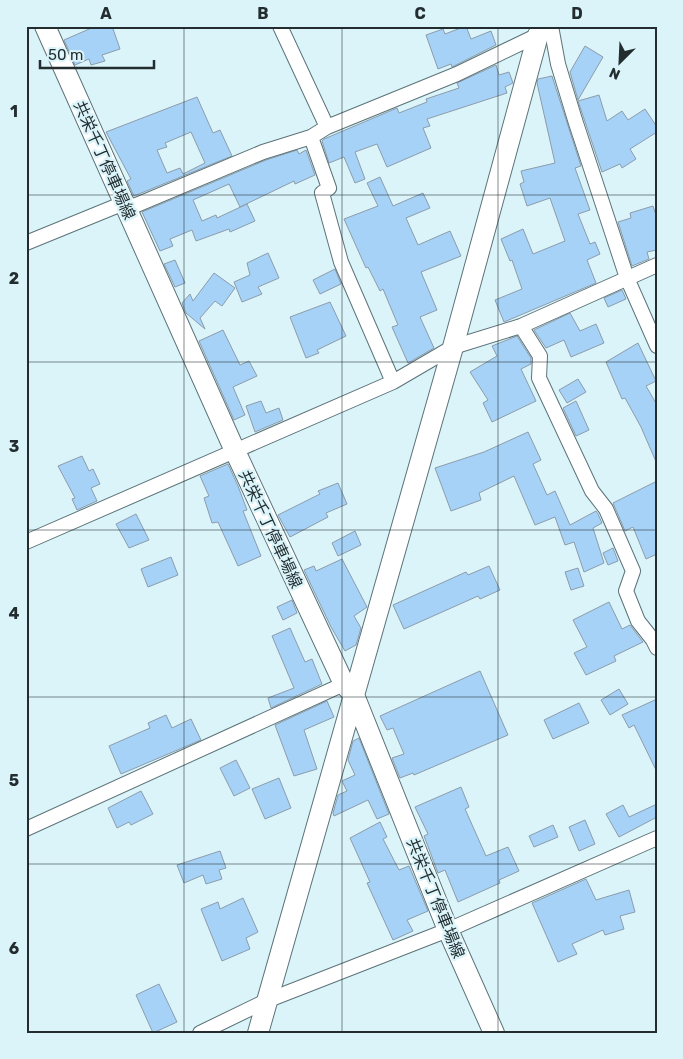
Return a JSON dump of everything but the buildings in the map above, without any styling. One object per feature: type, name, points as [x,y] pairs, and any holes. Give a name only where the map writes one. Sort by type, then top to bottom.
[{"type":"main road","name":"共栄千丁停車場線","points":[[45,26],[235,451],[349,689],[448,930],[494,1033]]},
{"type":"main road","points":[[258,1033],[349,689],[454,346],[546,29]]},
{"type":"street","points":[[280,26],[330,126]]},
{"type":"street","points":[[290,26],[330,126]]},
{"type":"street","points":[[26,243],[124,202],[134,206],[263,152],[311,137],[330,126],[457,74],[546,29],[627,278],[657,346]]},
{"type":"street","points":[[311,137],[329,188],[322,193],[341,262],[393,382]]},
{"type":"street","points":[[26,542],[393,382],[454,346],[521,326],[657,265]]},
{"type":"street","points":[[521,326],[540,356],[539,378],[592,491],[606,508],[622,543],[633,571],[626,591],[638,621],[654,640],[657,648]]},
{"type":"street","points":[[26,829],[349,689]]},
{"type":"street","points":[[200,1033],[266,1001],[448,930],[657,838]]}]
